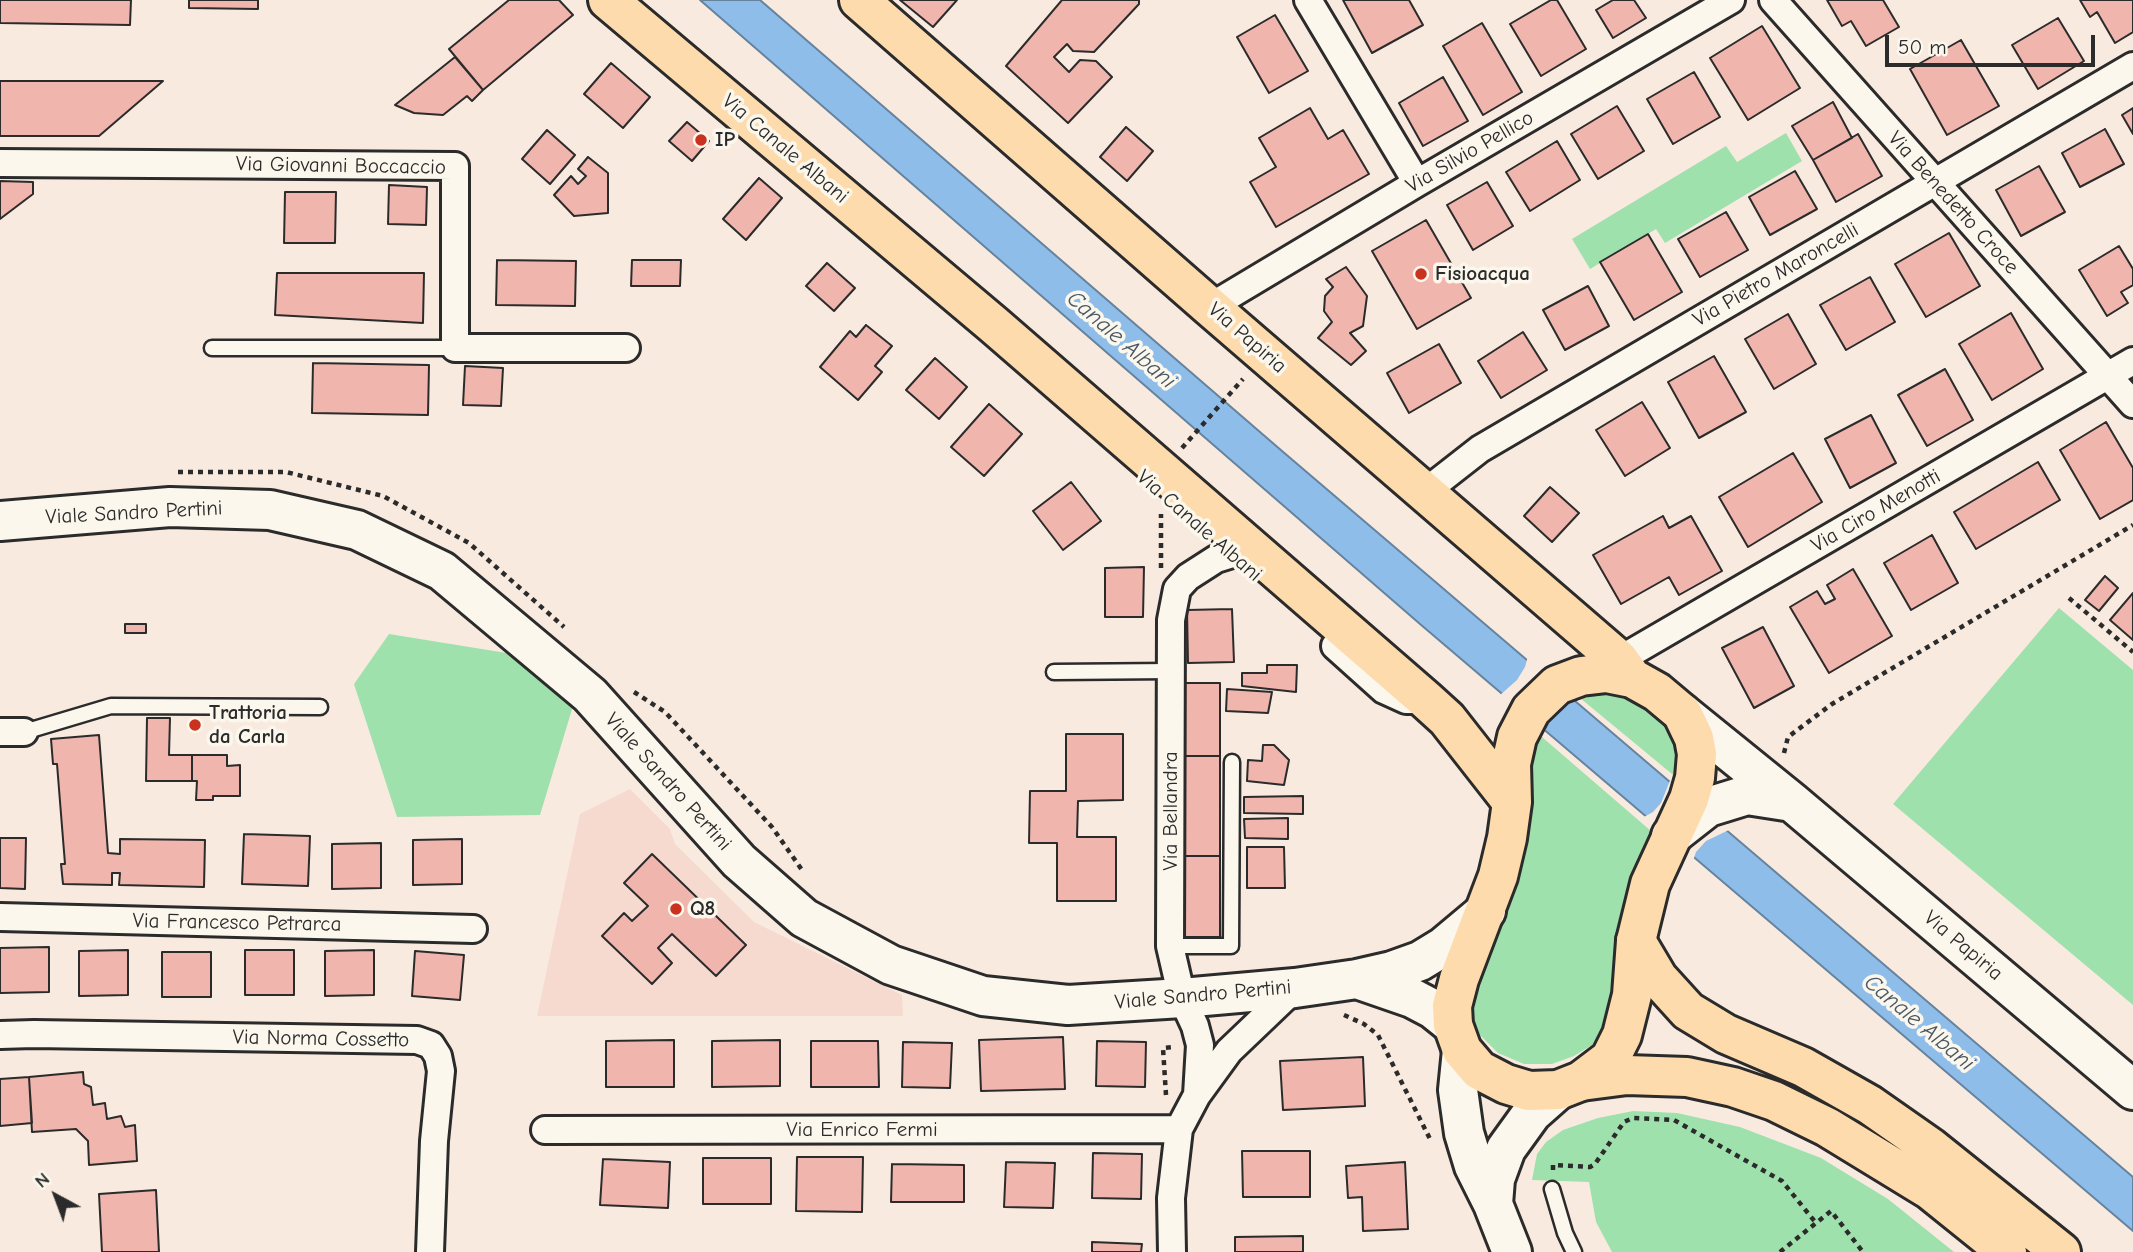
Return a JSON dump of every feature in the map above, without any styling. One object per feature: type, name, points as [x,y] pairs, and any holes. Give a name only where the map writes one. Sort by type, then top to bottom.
[{"type":"main road","name":"Via Canale Albani","points":[[608,0],[994,325],[1425,699],[1447,719],[1511,802]]},
{"type":"main road","name":"Via Papiria","points":[[861,0],[1625,669],[1783,795],[2133,1090]]},
{"type":"main road","name":"Viale Sandro Pertini","points":[[0,521],[170,507],[270,510],[357,530],[442,571],[590,695],[739,861],[804,918],[891,965],[983,996],[1069,1005],[1295,988],[1357,979],[1420,961],[1443,947],[1486,911]]},
{"type":"main road","points":[[1511,1252],[1493,1204],[1474,1166],[1464,1133],[1458,1090],[1458,1038],[1452,1006],[1459,979],[1498,876],[1507,838],[1511,764],[1517,737],[1531,710],[1557,685],[1581,676],[1625,669]]},
{"type":"main road","points":[[1493,1204],[1495,1179],[1506,1149],[1532,1113],[1610,1059],[1622,1035],[1632,995],[1636,942],[1650,884],[1689,799],[1695,778],[1697,754],[1694,738],[1682,713]]},
{"type":"main road","points":[[1671,836],[1708,807],[1747,795],[1783,795]]},
{"type":"main road","points":[[1636,942],[1658,978],[1688,1011],[1712,1027],[1803,1067],[1870,1105],[1930,1147],[2061,1252]]},
{"type":"main road","name":"Viale Sandro Pertini","points":[[1357,979],[1412,998],[1433,1009],[1458,1038]]},
{"type":"main road","points":[[1458,1038],[1479,1070],[1506,1084],[1529,1091],[1627,1074],[1687,1077],[1733,1087],[1774,1101],[1828,1127],[1930,1190],[2007,1252]]},
{"type":"street","points":[[1308,0],[1417,183]]},
{"type":"street","name":"Via Silvio Pellico","points":[[1210,307],[1731,0]]},
{"type":"street","name":"Via Benedetto Croce","points":[[1773,0],[2133,404]]},
{"type":"street","name":"Via Pietro Maroncelli","points":[[1425,492],[1480,449],[2133,66]]},
{"type":"street","name":"Via Giovanni Boccaccio","points":[[0,163],[456,166],[455,348]]},
{"type":"street","name":"Via Canale Albani","points":[[994,325],[1014,363],[1384,690],[1406,700],[1425,699]]},
{"type":"street","points":[[455,348],[626,348]]},
{"type":"street","name":"Via Ciro Menotti","points":[[1625,669],[2133,361]]},
{"type":"street","name":"Via Bellandra","points":[[1197,1095],[1200,1045],[1195,1026],[1182,998],[1170,946],[1171,620],[1177,589],[1188,577],[1216,559],[1232,554]]},
{"type":"street","name":"Via Francesco Petrarca","points":[[0,917],[473,929]]},
{"type":"street","name":"Via Bellandra","points":[[1172,1252],[1171,1198],[1179,1129],[1197,1095],[1229,1051],[1295,988]]},
{"type":"street","name":"Via Norma Cossetto","points":[[0,1035],[417,1040],[431,1045],[438,1056],[441,1071],[434,1141],[430,1252]]},
{"type":"street","name":"Via Enrico Fermi","points":[[545,1130],[1179,1129]]},
{"type":"lane","points":[[212,348],[455,348]]},
{"type":"lane","points":[[1054,672],[1171,671]]},
{"type":"lane","points":[[12,732],[111,706],[320,707]]},
{"type":"lane","points":[[1170,946],[1231,946],[1232,762]]},
{"type":"lane","points":[[1552,1189],[1565,1233],[1574,1252]]},
{"type":"path","points":[[1176,456],[1246,375]]},
{"type":"path","points":[[1161,564],[1162,493]]},
{"type":"path","points":[[1783,795],[1788,737],[1832,704],[2133,525]]},
{"type":"path","points":[[2069,598],[2133,652]]},
{"type":"path","points":[[1339,1013],[1364,1024],[1378,1035],[1434,1148]]},
{"type":"path","points":[[1553,1166],[1590,1167],[1595,1164],[1624,1122],[1633,1118],[1674,1120],[1782,1181],[1816,1223]]},
{"type":"path","points":[[1780,1252],[1831,1211],[1863,1252]]},
{"type":"shaded area","points":[[630,789],[670,829],[675,844],[754,922],[902,995],[903,1016],[537,1016],[580,814]]},
{"type":"green space","points":[[1786,133],[1802,161],[1665,243],[1656,229],[1590,269],[1572,239],[1726,146],[1737,162]]},
{"type":"green space","points":[[2059,608],[2133,670],[2133,1005],[1893,804]]},
{"type":"green space","points":[[389,634],[525,656],[573,706],[540,815],[397,817],[354,684]]},
{"type":"green space","points":[[1594,688],[1637,697],[1667,724],[1679,753],[1678,779],[1574,693]]},
{"type":"green space","points":[[1535,731],[1651,831],[1631,882],[1611,1019],[1597,1042],[1574,1056],[1552,1064],[1524,1064],[1498,1053],[1480,1035],[1471,1012],[1472,975],[1528,793]]},
{"type":"green space","points":[[1633,1111],[1677,1113],[1740,1127],[1821,1158],[1888,1199],[1954,1252],[1612,1252],[1596,1222],[1589,1182],[1532,1180],[1537,1154],[1546,1142],[1563,1130],[1598,1118]]},
{"type":"water","name":"Canale Albani","points":[[700,0],[760,0],[1282,451],[2133,1177],[2133,1231],[1420,624]]},
{"type":"pier","points":[[1528,656],[1578,699],[1569,702],[1556,713],[1544,734],[1499,696],[1517,680]]},
{"type":"pier","points":[[1671,778],[1731,829],[1706,841],[1696,852],[1693,861],[1642,818],[1653,812],[1661,803]]},
{"type":"building","points":[[0,0],[131,0],[130,25],[0,23]]},
{"type":"building","points":[[189,0],[258,0],[258,9],[189,8]]},
{"type":"building","points":[[509,0],[559,0],[573,15],[483,90],[449,49]]},
{"type":"building","points":[[900,0],[957,0],[933,27]]},
{"type":"building","points":[[1062,0],[1139,0],[1139,4],[1094,52],[1073,51],[1067,44],[1054,57],[1069,72],[1080,60],[1096,61],[1112,77],[1068,123],[1006,66]]},
{"type":"building","points":[[1343,0],[1409,0],[1423,25],[1372,53]]},
{"type":"building","points":[[1551,0],[1557,0],[1586,49],[1541,76],[1510,24]]},
{"type":"building","points":[[1613,0],[1634,0],[1646,18],[1613,38],[1596,10]]},
{"type":"building","points":[[1827,0],[1883,0],[1899,27],[1866,46],[1851,21],[1842,26]]},
{"type":"building","points":[[2080,0],[2133,0],[2133,32],[2115,43],[2097,12],[2090,17]]},
{"type":"building","points":[[1275,15],[1308,71],[1269,93],[1237,37]]},
{"type":"building","points":[[2058,18],[2084,61],[2038,89],[2012,45]]},
{"type":"building","points":[[1482,23],[1522,92],[1483,115],[1443,46]]},
{"type":"building","points":[[1762,26],[1800,88],[1748,120],[1710,58]]},
{"type":"building","points":[[1961,40],[1999,106],[1947,135],[1910,69]]},
{"type":"building","points":[[455,57],[483,90],[472,101],[467,96],[443,115],[414,113],[395,105]]},
{"type":"building","points":[[611,63],[650,97],[623,128],[584,94]]},
{"type":"building","points":[[1694,72],[1720,117],[1673,144],[1647,99]]},
{"type":"building","points":[[1443,77],[1468,121],[1423,146],[1399,103]]},
{"type":"building","points":[[0,81],[163,81],[99,136],[0,136]]},
{"type":"building","points":[[1833,102],[1852,138],[1813,160],[1792,126]]},
{"type":"building","points":[[1617,106],[1644,151],[1598,179],[1571,134]]},
{"type":"building","points":[[1310,108],[1328,139],[1343,130],[1369,174],[1276,227],[1250,182],[1276,167],[1259,138]]},
{"type":"building","points":[[2133,108],[2133,134],[2122,115]]},
{"type":"building","points":[[687,122],[709,141],[692,161],[669,141]]},
{"type":"building","points":[[1126,127],[1153,151],[1127,181],[1100,157]]},
{"type":"building","points":[[2105,129],[2124,164],[2080,187],[2062,153]]},
{"type":"building","points":[[547,130],[575,155],[550,184],[522,159]]},
{"type":"building","points":[[1858,134],[1882,176],[1836,202],[1813,160]]},
{"type":"building","points":[[1557,141],[1580,180],[1530,211],[1506,172]]},
{"type":"building","points":[[588,157],[608,173],[608,213],[574,216],[554,195],[571,176],[578,184],[586,176],[578,169]]},
{"type":"building","points":[[2039,166],[2065,212],[2021,236],[1996,190]]},
{"type":"building","points":[[1795,171],[1817,209],[1770,235],[1749,197]]},
{"type":"building","points":[[759,178],[782,198],[746,240],[723,219]]},
{"type":"building","points":[[0,181],[33,182],[33,194],[0,219]]},
{"type":"building","points":[[1487,182],[1513,226],[1473,250],[1447,205]]},
{"type":"building","points":[[389,185],[427,187],[426,225],[388,224]]},
{"type":"building","points":[[285,192],[336,192],[335,243],[284,243]]},
{"type":"building","points":[[1726,212],[1748,250],[1700,277],[1678,239]]},
{"type":"building","name":"Fisioacqua","points":[[1426,220],[1471,298],[1417,329],[1372,251]]},
{"type":"building","points":[[1949,233],[1980,286],[1926,317],[1895,264]]},
{"type":"building","points":[[1648,234],[1682,292],[1634,320],[1600,262]]},
{"type":"building","points":[[2119,246],[2133,269],[2133,285],[2121,292],[2128,303],[2107,316],[2079,270]]},
{"type":"building","points":[[497,260],[576,261],[575,306],[496,305]]},
{"type":"building","points":[[632,260],[681,260],[680,286],[631,286]]},
{"type":"building","points":[[827,263],[855,288],[834,311],[806,286]]},
{"type":"building","points":[[1346,267],[1367,296],[1363,326],[1350,333],[1366,351],[1351,365],[1318,338],[1332,322],[1324,311],[1325,296],[1333,287],[1326,279]]},
{"type":"building","points":[[277,273],[424,273],[423,323],[275,315]]},
{"type":"building","points":[[1870,277],[1895,322],[1846,350],[1820,305]]},
{"type":"building","points":[[1588,286],[1609,326],[1565,350],[1543,310]]},
{"type":"building","points":[[2011,313],[2043,369],[1992,400],[1959,344]]},
{"type":"building","points":[[1788,314],[1816,364],[1774,389],[1745,339]]},
{"type":"building","points":[[866,325],[892,346],[875,366],[882,372],[858,400],[820,367],[850,331],[856,337]]},
{"type":"building","points":[[1523,332],[1547,370],[1501,398],[1478,361]]},
{"type":"building","points":[[1439,344],[1461,383],[1409,413],[1387,373]]},
{"type":"building","points":[[1714,356],[1746,412],[1699,438],[1668,382]]},
{"type":"building","points":[[935,358],[967,387],[939,419],[906,390]]},
{"type":"building","points":[[313,363],[429,365],[428,415],[312,413]]},
{"type":"building","points":[[465,366],[503,368],[501,406],[463,405]]},
{"type":"building","points":[[1945,369],[1973,420],[1927,446],[1898,395]]},
{"type":"building","points":[[1642,402],[1670,448],[1625,476],[1596,430]]},
{"type":"building","points":[[989,404],[1022,434],[984,476],[951,447]]},
{"type":"building","points":[[1871,415],[1896,463],[1850,488],[1825,439]]},
{"type":"building","points":[[2106,422],[2133,468],[2133,500],[2100,519],[2060,450]]},
{"type":"building","points":[[1793,453],[1822,502],[1748,547],[1719,497]]},
{"type":"building","points":[[2038,462],[2060,500],[1976,549],[1954,512]]},
{"type":"building","points":[[1071,482],[1101,521],[1063,550],[1033,511]]},
{"type":"building","points":[[1550,487],[1579,513],[1552,542],[1524,516]]},
{"type":"building","points":[[1663,516],[1669,528],[1691,516],[1722,571],[1679,595],[1669,577],[1621,604],[1593,555]]},
{"type":"building","points":[[1932,535],[1958,583],[1911,610],[1884,563]]},
{"type":"building","points":[[1144,567],[1143,617],[1105,617],[1105,568]]},
{"type":"building","points":[[1853,569],[1892,636],[1829,673],[1790,607],[1817,591],[1825,604],[1835,599],[1827,585]]},
{"type":"building","points":[[2105,576],[2118,588],[2099,611],[2085,600]]},
{"type":"building","points":[[2133,593],[2133,640],[2110,620]]},
{"type":"building","points":[[1232,609],[1234,662],[1188,663],[1187,610]]},
{"type":"building","points":[[125,624],[146,624],[146,633],[125,633]]},
{"type":"building","points":[[1763,627],[1794,686],[1754,708],[1722,648]]},
{"type":"building","points":[[1267,665],[1297,665],[1296,692],[1242,686],[1242,673],[1267,673]]},
{"type":"building","points":[[1183,683],[1220,683],[1220,756],[1182,756]]},
{"type":"building","points":[[1227,689],[1272,692],[1268,713],[1226,711]]},
{"type":"building","points":[[147,718],[170,718],[169,755],[192,755],[192,781],[146,781]]},
{"type":"building","points":[[1066,734],[1123,734],[1123,800],[1078,801],[1077,837],[1116,837],[1116,901],[1057,901],[1057,843],[1029,843],[1030,791],[1066,791]]},
{"type":"building","points":[[99,735],[108,853],[120,854],[120,839],[205,840],[204,887],[119,885],[120,873],[112,873],[112,885],[63,884],[61,864],[65,864],[57,764],[53,764],[51,739]]},
{"type":"building","points":[[1263,745],[1274,745],[1289,760],[1284,785],[1247,781],[1248,760],[1262,761]]},
{"type":"building","points":[[192,755],[227,755],[227,766],[240,765],[240,796],[213,796],[213,800],[196,800],[197,781],[192,781]]},
{"type":"building","points":[[1182,756],[1220,756],[1220,856],[1181,856]]},
{"type":"building","points":[[1303,796],[1303,814],[1244,813],[1244,797]]},
{"type":"building","points":[[1288,818],[1288,839],[1245,838],[1244,819]]},
{"type":"building","points":[[244,834],[310,836],[308,886],[242,884]]},
{"type":"building","points":[[0,838],[26,838],[25,889],[0,888]]},
{"type":"building","points":[[462,839],[462,884],[413,885],[413,840]]},
{"type":"building","points":[[381,843],[381,888],[332,889],[332,844]]},
{"type":"building","points":[[1247,847],[1284,847],[1285,888],[1247,888]]},
{"type":"building","points":[[652,854],[746,945],[716,976],[672,934],[658,948],[672,963],[652,984],[602,936],[624,913],[632,921],[648,906],[624,883]]},
{"type":"building","points":[[1181,856],[1220,856],[1220,937],[1181,937]]},
{"type":"building","points":[[49,947],[49,992],[0,993],[0,948]]},
{"type":"building","points":[[128,950],[128,995],[79,996],[79,951]]},
{"type":"building","points":[[245,950],[294,950],[294,995],[245,995]]},
{"type":"building","points":[[374,950],[374,995],[325,996],[325,951]]},
{"type":"building","points":[[415,951],[464,955],[460,1000],[412,996]]},
{"type":"building","points":[[162,952],[211,952],[211,997],[162,997]]},
{"type":"building","points":[[1063,1037],[1065,1089],[981,1091],[979,1040]]},
{"type":"building","points":[[674,1040],[674,1087],[606,1087],[606,1041]]},
{"type":"building","points":[[780,1040],[780,1086],[712,1087],[712,1041]]},
{"type":"building","points":[[811,1041],[878,1041],[879,1087],[811,1087]]},
{"type":"building","points":[[1097,1041],[1146,1042],[1145,1087],[1096,1086]]},
{"type":"building","points":[[903,1042],[952,1043],[950,1088],[902,1087]]},
{"type":"building","points":[[1363,1057],[1365,1106],[1283,1110],[1280,1061]]},
{"type":"building","points":[[83,1072],[84,1084],[91,1087],[93,1105],[105,1103],[107,1119],[121,1116],[125,1127],[135,1125],[137,1161],[89,1165],[88,1141],[76,1129],[32,1132],[29,1077]]},
{"type":"building","points":[[29,1077],[32,1123],[0,1126],[0,1079]]},
{"type":"building","points":[[1242,1151],[1310,1151],[1310,1197],[1243,1197]]},
{"type":"building","points":[[1093,1153],[1142,1154],[1141,1199],[1092,1198]]},
{"type":"building","points":[[797,1157],[863,1157],[862,1212],[796,1211]]},
{"type":"building","points":[[703,1158],[771,1158],[771,1204],[703,1204]]},
{"type":"building","points":[[603,1159],[670,1162],[668,1208],[600,1205]]},
{"type":"building","points":[[1006,1162],[1055,1163],[1053,1208],[1004,1207]]},
{"type":"building","points":[[1405,1162],[1408,1229],[1363,1231],[1362,1197],[1348,1198],[1346,1166]]},
{"type":"building","points":[[892,1164],[964,1165],[964,1202],[891,1202]]},
{"type":"building","points":[[156,1190],[159,1252],[102,1252],[99,1194]]},
{"type":"building","points":[[1303,1236],[1303,1252],[1235,1252],[1235,1237]]},
{"type":"building","points":[[1092,1242],[1142,1244],[1141,1252],[1092,1252]]},
{"type":"place","name":"IP","points":[[701,140]]},
{"type":"place","name":"Fisioacqua","points":[[1421,274]]},
{"type":"place","name":"Trattoria da Carla","points":[[195,725]]},
{"type":"place","name":"Q8","points":[[676,909]]}]
